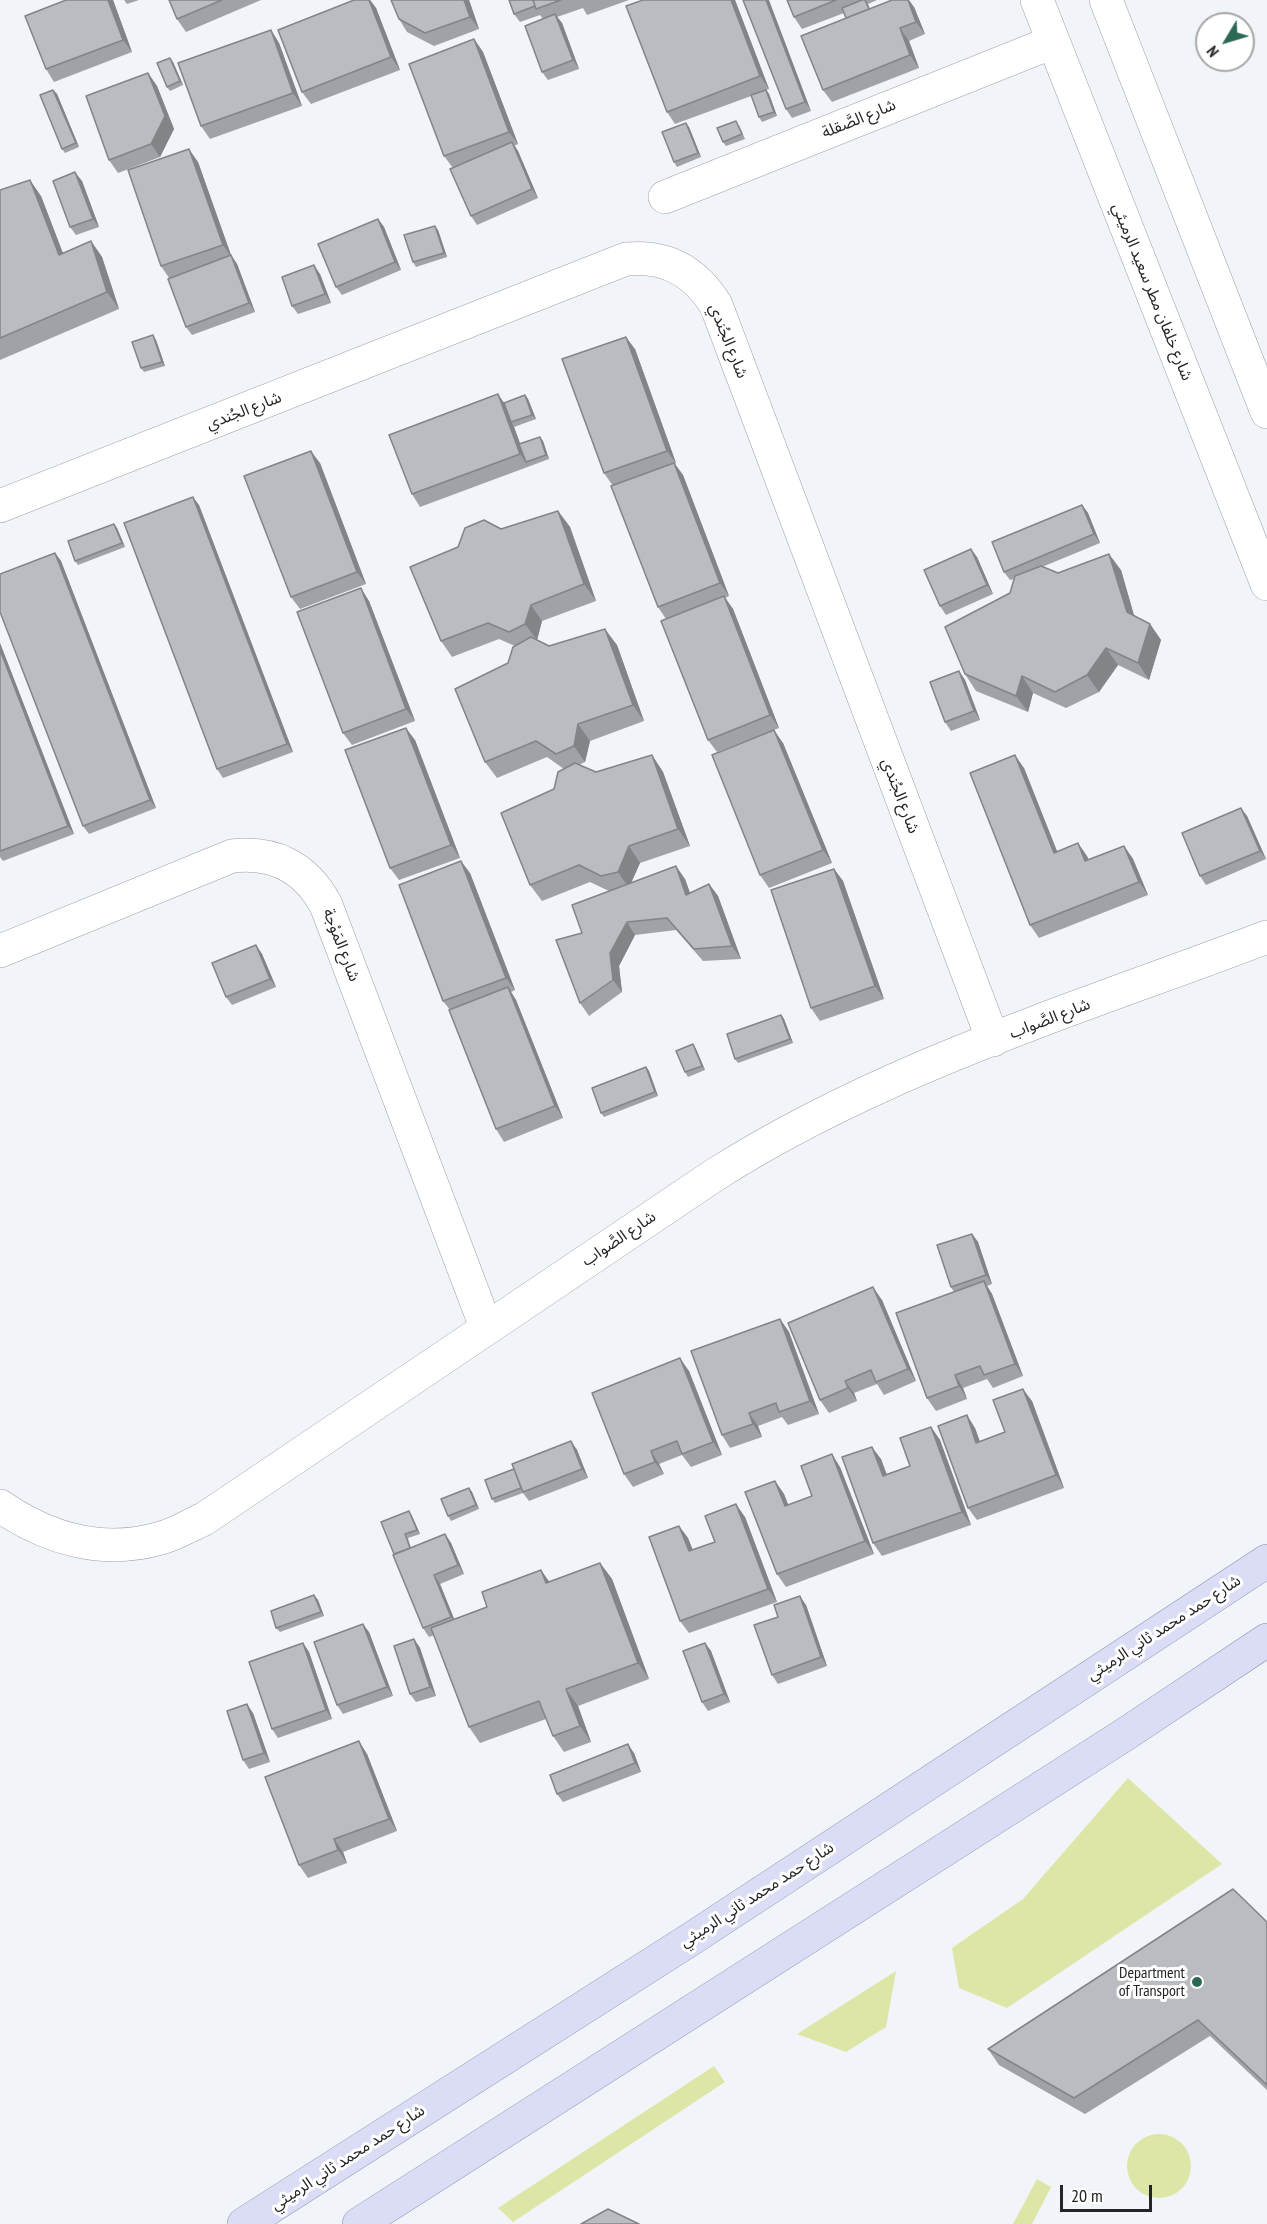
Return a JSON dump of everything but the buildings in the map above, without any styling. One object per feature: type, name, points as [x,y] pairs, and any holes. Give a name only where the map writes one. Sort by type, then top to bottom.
[{"type":"main road","name":"شارع حمد محمد ثاني الرميثي","points":[[244,2224],[691,1939],[1267,1561]]},
{"type":"main road","points":[[359,2224],[1124,1735],[1267,1640]]},
{"type":"street","name":"شارع خلفان مطر سعيد الرميثي","points":[[1037,0],[1267,584]]},
{"type":"street","points":[[1106,0],[1267,412]]},
{"type":"street","name":"شارع الصَّقلة","points":[[665,197],[1053,42]]},
{"type":"street","name":"شارع الجُندي","points":[[0,506],[626,259],[644,258],[675,266],[694,277],[716,305],[993,1040]]},
{"type":"street","name":"شارع المَوْجة","points":[[0,951],[232,856],[264,855],[280,860],[308,878],[326,905],[486,1328]]},
{"type":"street","name":"شارع الصَّواب","points":[[0,1506],[28,1525],[70,1541],[116,1546],[162,1538],[204,1519],[486,1328],[762,1146],[838,1106],[993,1040],[1267,937]]},
{"type":"green space","points":[[1128,1778],[1222,1864],[1007,2008],[959,1988],[952,1948],[1023,1899]]},
{"type":"green space","points":[[896,1971],[886,2027],[846,2052],[797,2034]]},
{"type":"green space","points":[[714,2066],[725,2082],[513,2222],[498,2208]]},
{"type":"green space","points":[[1153,2134],[1165,2134],[1182,2143],[1189,2154],[1191,2166],[1189,2178],[1182,2189],[1165,2198],[1153,2198],[1141,2193],[1132,2184],[1127,2172],[1127,2160],[1132,2148],[1141,2139]]},
{"type":"green space","points":[[1037,2179],[1051,2187],[1032,2224],[1013,2224]]},
{"type":"place","name":"Department of Transport","points":[[1197,1982]]}]
